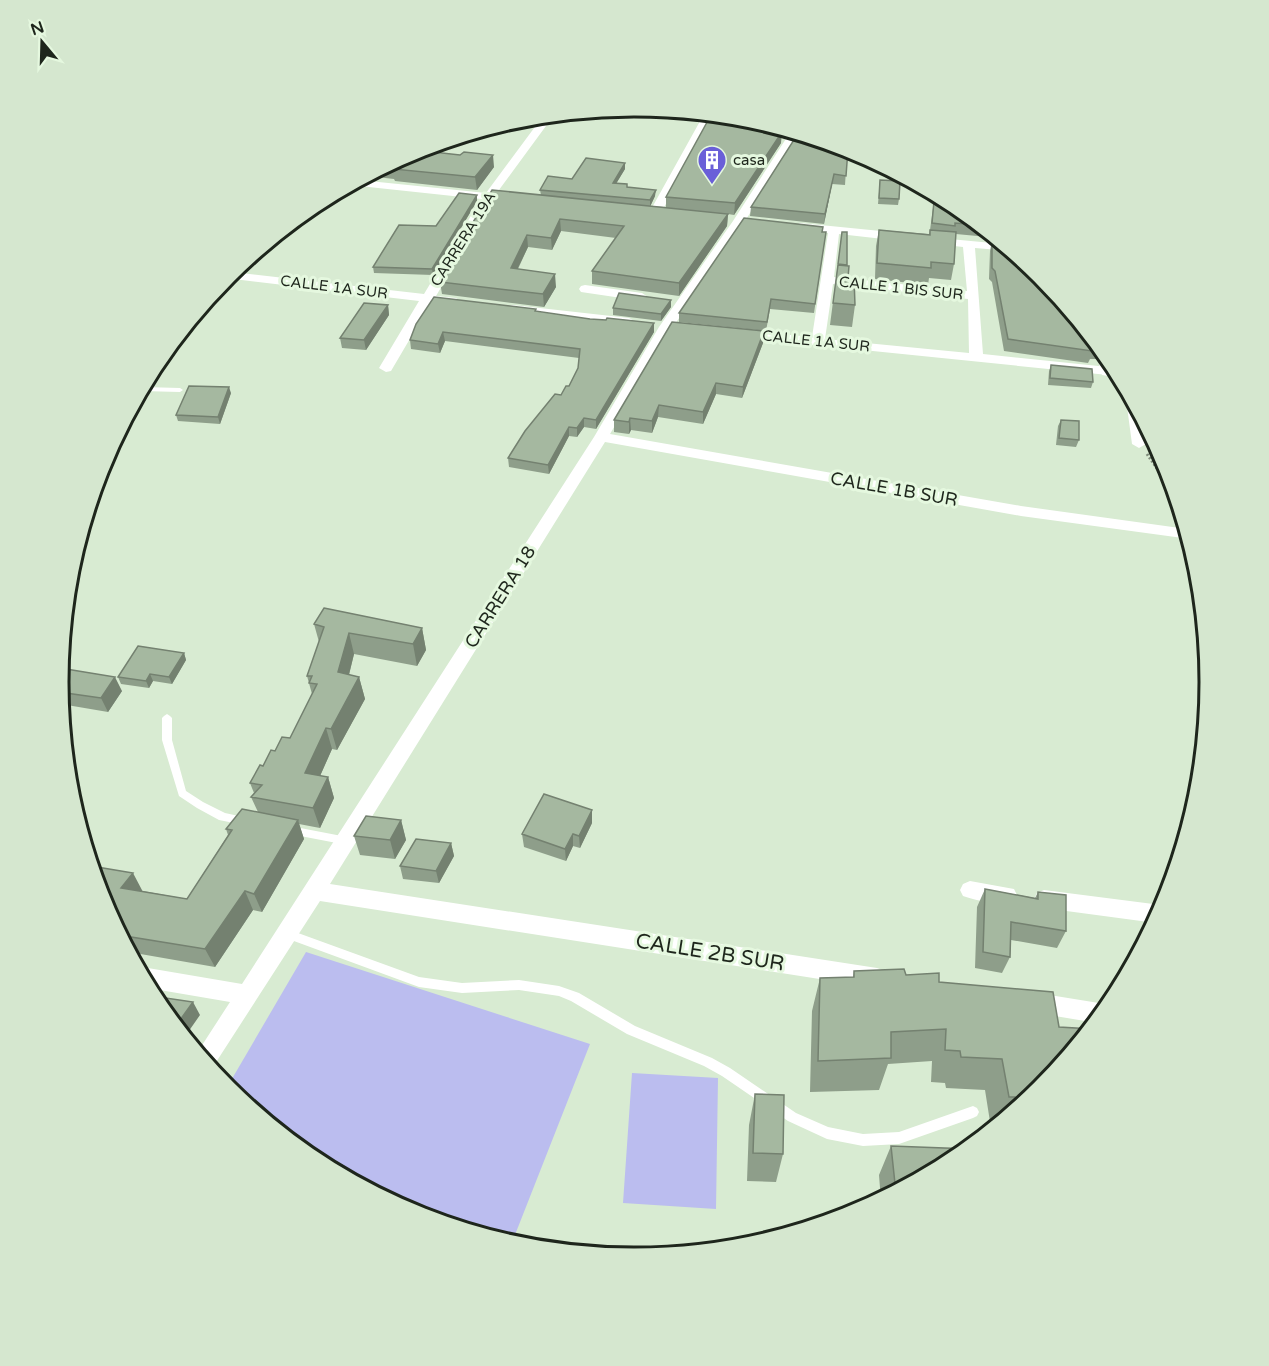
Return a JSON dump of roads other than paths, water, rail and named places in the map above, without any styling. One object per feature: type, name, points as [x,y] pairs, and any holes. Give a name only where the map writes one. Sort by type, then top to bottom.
[{"type":"street","points":[[655,213],[705,122]]},
{"type":"street","name":"CARRERA 19A","points":[[386,368],[489,196],[541,125]]},
{"type":"street","name":"CARRERA 18","points":[[208,1055],[315,891],[601,437],[660,326],[740,221],[791,140]]},
{"type":"street","points":[[368,184],[524,200]]},
{"type":"street","points":[[787,226],[994,247]]},
{"type":"street","points":[[818,341],[829,280],[834,231]]},
{"type":"street","points":[[969,244],[976,357]]},
{"type":"street","name":"CALLE 1A SUR","points":[[242,277],[472,304]]},
{"type":"street","name":"CALLE 1 BIS SUR","points":[[829,280],[974,296]]},
{"type":"street","points":[[585,289],[650,298]]},
{"type":"street","points":[[495,307],[660,326]]},
{"type":"street","name":"CALLE 1A SUR","points":[[724,332],[1106,371]]},
{"type":"street","points":[[1135,421],[1139,444]]},
{"type":"street","name":"CALLE 1B SUR","points":[[601,437],[1022,511],[1180,533]]},
{"type":"street","points":[[970,890],[1151,913]]},
{"type":"street","name":"CALLE 2B SUR","points":[[315,891],[892,981]]},
{"type":"street","points":[[153,979],[247,995]]},
{"type":"street","points":[[1010,999],[1094,1012]]},
{"type":"lane","points":[[152,389],[180,390]]},
{"type":"lane","points":[[167,718],[166,740],[182,793],[223,817],[256,823]]},
{"type":"lane","points":[[278,828],[346,841]]},
{"type":"lane","points":[[287,934],[351,955],[419,982],[462,988],[519,985],[559,991],[575,997],[631,1030],[708,1062],[792,1117],[826,1133],[863,1140],[899,1138],[973,1112]]},
{"type":"place","name":"casa","points":[[712,186]]}]
